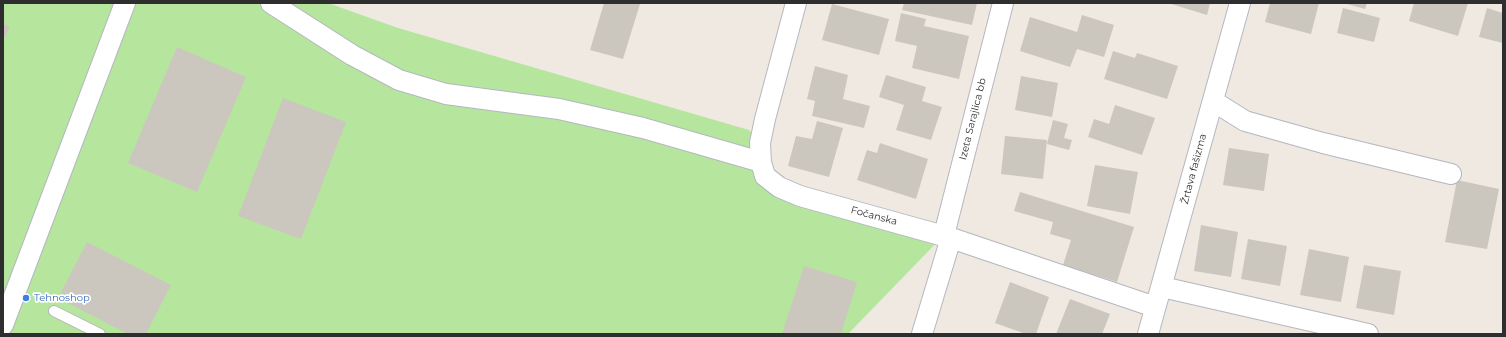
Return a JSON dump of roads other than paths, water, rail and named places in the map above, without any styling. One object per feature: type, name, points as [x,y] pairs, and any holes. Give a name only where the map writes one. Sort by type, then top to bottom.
[{"type":"street","points":[[3,325],[125,3]]},
{"type":"street","points":[[271,3],[352,55],[399,80],[446,94],[559,109],[643,128],[761,162]]},
{"type":"street","name":"Fočanska","points":[[796,3],[760,143],[761,162],[765,176],[779,187],[793,193],[948,236],[1155,307]]},
{"type":"street","name":"Izeta Sarajlica bb","points":[[922,334],[948,236],[1003,3]]},
{"type":"street","name":"Žrtava fašizma","points":[[1148,334],[1240,3]]},
{"type":"street","points":[[1213,101],[1244,121],[1322,143],[1451,174]]},
{"type":"street","points":[[1162,287],[1368,334]]},
{"type":"lane","points":[[54,311],[100,334]]},
{"type":"place","name":"Tehnoshop","points":[[26,298]]}]
